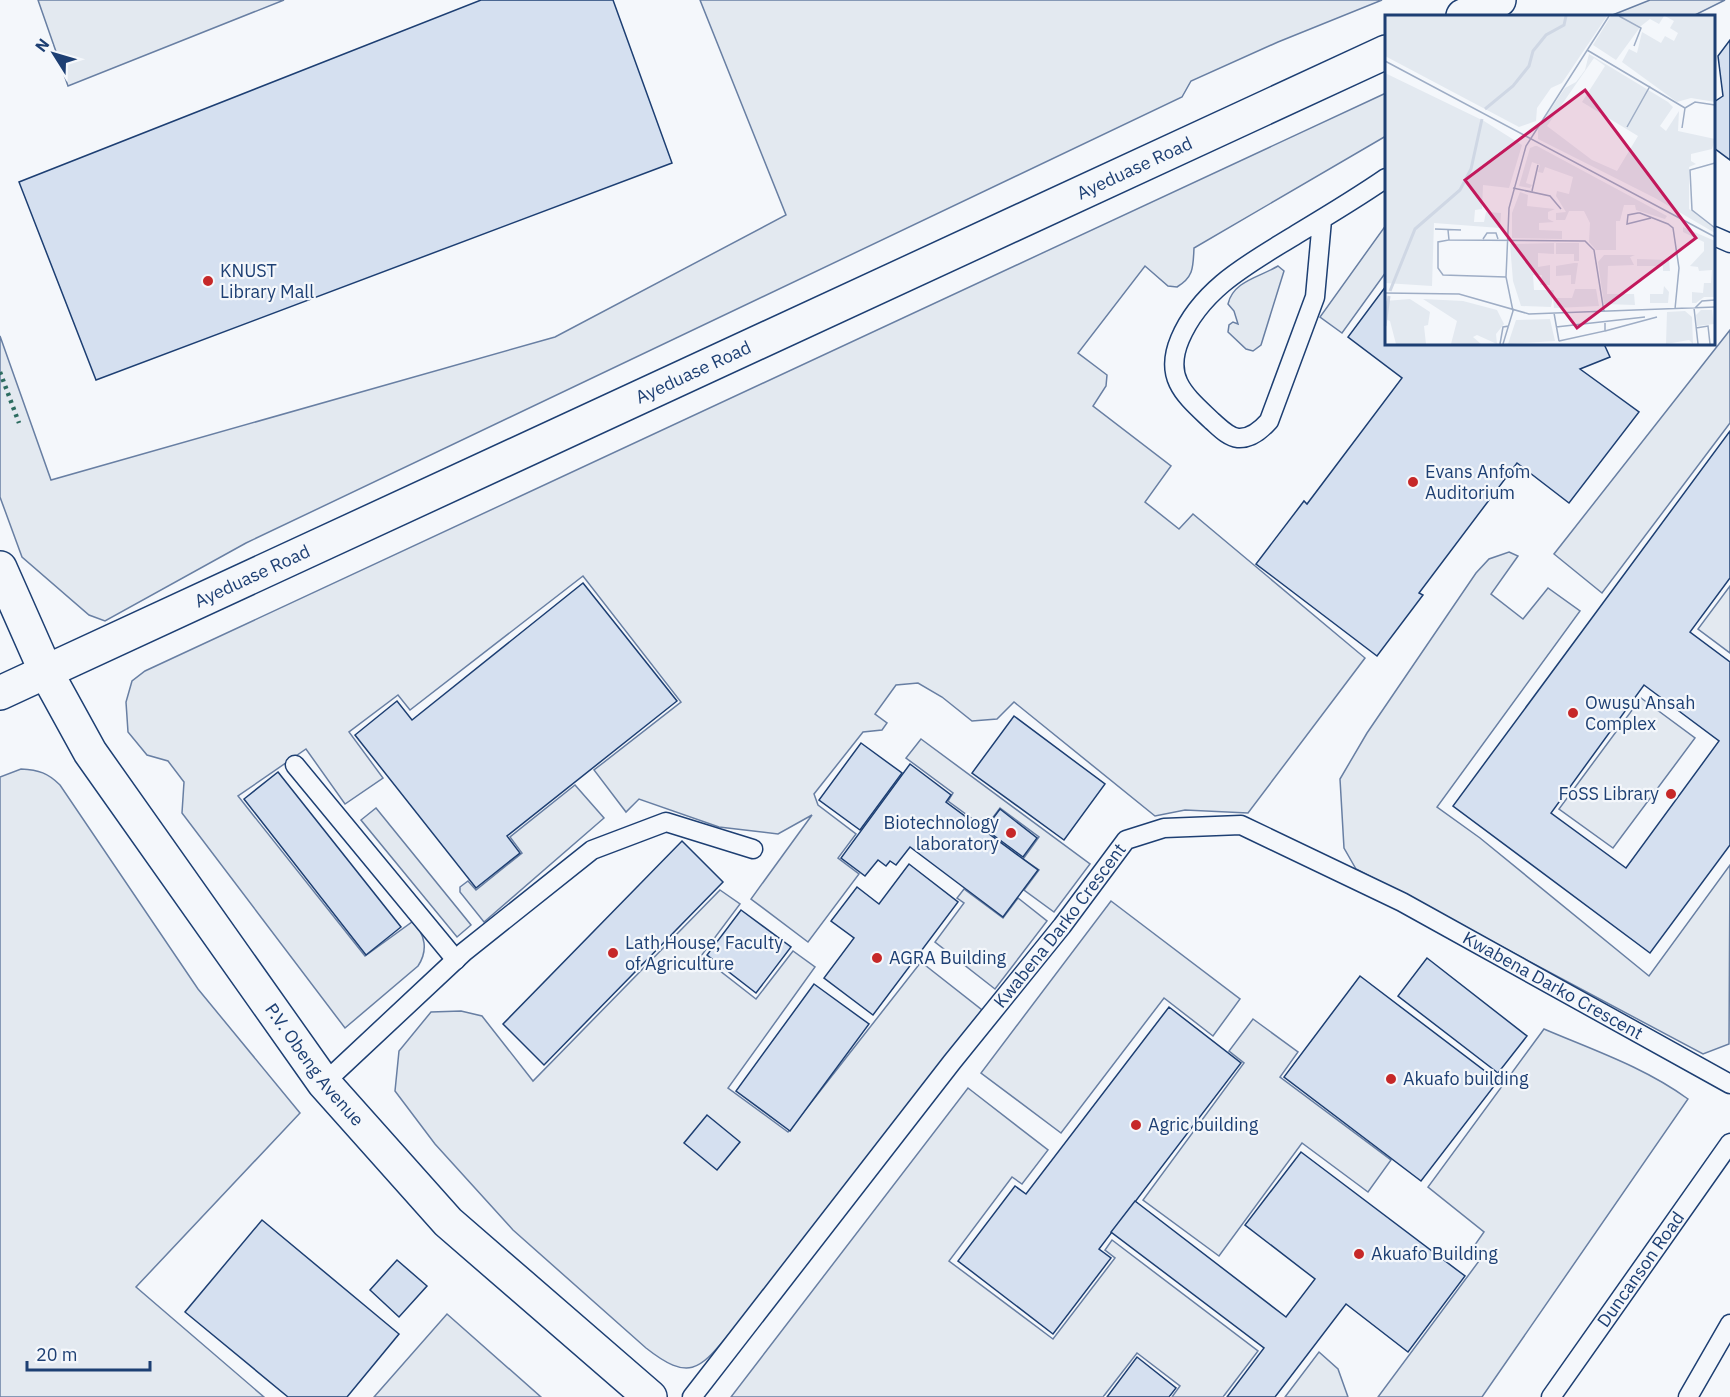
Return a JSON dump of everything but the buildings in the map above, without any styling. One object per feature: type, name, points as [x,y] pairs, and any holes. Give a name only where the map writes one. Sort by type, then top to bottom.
[{"type":"street","points":[[1465,15],[1499,0]]},
{"type":"street","name":"Ayeduase Road","points":[[0,693],[435,494],[1385,52]]},
{"type":"street","name":"P.V. Obeng Avenue","points":[[0,568],[46,672],[90,752],[324,1083],[448,1222],[650,1397]]},
{"type":"lane","points":[[1322,219],[1314,297],[1269,422],[1259,432],[1247,437],[1236,438],[1226,433],[1184,394],[1175,374],[1174,358],[1180,338],[1198,310],[1228,278],[1385,179]]},
{"type":"lane","points":[[1715,237],[1730,243]]},
{"type":"lane","points":[[295,765],[456,960]]},
{"type":"lane","points":[[324,1083],[456,960],[592,850],[666,822],[753,849]]},
{"type":"lane","name":"Kwabena Darko Crescent","points":[[692,1397],[952,1062],[1062,926],[1126,840],[1164,828],[1241,825],[1402,902],[1730,1084]]},
{"type":"lane","name":"Duncanson Road","points":[[1551,1397],[1730,1143]]},
{"type":"lane","points":[[1688,1397],[1730,1324]]},
{"type":"shaded area","points":[[38,0],[284,0],[68,86]]},
{"type":"shaded area","points":[[700,0],[1382,0],[1278,42],[1191,81],[1182,97],[246,543],[105,621],[89,615],[22,557],[0,497],[0,336],[51,480],[555,337],[786,215]]},
{"type":"shaded area","points":[[1650,0],[1725,0],[1695,15],[1612,15]]},
{"type":"shaded area","points":[[1385,93],[1385,137],[1194,248],[1190,275],[1177,287],[1168,286],[1145,266],[1078,353],[1107,375],[1106,386],[1093,406],[1171,466],[1145,502],[1179,529],[1193,514],[1365,658],[1248,813],[1185,810],[1155,816],[1014,702],[997,719],[972,721],[942,697],[918,683],[896,685],[875,714],[887,723],[882,730],[863,732],[814,794],[818,805],[856,834],[838,858],[859,874],[808,942],[751,899],[812,815],[778,834],[719,827],[639,799],[626,812],[594,770],[681,702],[583,576],[410,710],[398,695],[349,732],[383,778],[345,804],[306,749],[238,796],[365,956],[412,922],[423,937],[424,949],[418,966],[345,1028],[182,813],[184,782],[168,761],[147,755],[128,732],[126,702],[132,681],[145,671]]},
{"type":"shaded area","points":[[1385,226],[1385,273],[1342,333],[1320,317]]},
{"type":"shaded area","points":[[1278,266],[1284,271],[1261,345],[1253,351],[1246,349],[1228,332],[1229,325],[1233,322],[1238,324],[1234,311],[1228,304],[1231,296],[1248,280]]},
{"type":"shaded area","points":[[1730,330],[1730,423],[1602,593],[1554,554]]},
{"type":"shaded area","points":[[1509,552],[1518,556],[1491,594],[1523,619],[1548,588],[1580,611],[1437,807],[1480,838],[1649,976],[1730,865],[1729,1044],[1703,1054],[1356,869],[1344,848],[1340,779],[1367,733],[1476,573],[1489,559]]},
{"type":"shaded area","points":[[1730,586],[1730,653],[1698,629]]},
{"type":"shaded area","points":[[1641,698],[1695,738],[1613,848],[1559,809]]},
{"type":"shaded area","points":[[921,739],[1090,864],[1054,912],[1024,890],[1039,870],[1023,859],[1039,837],[1000,808],[985,828],[948,801],[953,793],[906,758]]},
{"type":"shaded area","points":[[21,769],[43,773],[60,785],[198,989],[300,1113],[136,1287],[264,1397],[0,1397],[0,777]]},
{"type":"shaded area","points":[[575,785],[604,818],[484,922],[460,892],[460,887],[468,881],[476,890],[522,853],[510,837]]},
{"type":"shaded area","points":[[376,808],[471,925],[457,937],[361,820]]},
{"type":"shaded area","points":[[964,889],[1003,918],[1018,898],[1047,921],[995,989],[935,942],[964,903],[957,898]]},
{"type":"shaded area","points":[[720,890],[740,904],[701,956],[756,999],[793,951],[815,967],[728,1088],[788,1132],[921,962],[982,1010],[736,1326],[705,1360],[696,1366],[687,1368],[662,1360],[646,1348],[513,1230],[435,1144],[395,1091],[399,1051],[431,1012],[461,1011],[482,1016],[533,1081]]},
{"type":"shaded area","points":[[1111,901],[1240,999],[1213,1036],[1164,998],[1061,1133],[981,1073]]},
{"type":"shaded area","points":[[1253,1019],[1298,1052],[1280,1077],[1391,1160],[1368,1192],[1302,1143],[1219,1256],[1143,1200],[1244,1063],[1229,1051]]},
{"type":"shaded area","points":[[1544,1029],[1636,1068],[1688,1099],[1482,1397],[1378,1397],[1482,1257],[1472,1249],[1484,1232],[1428,1187]]},
{"type":"shaded area","points":[[968,1088],[1048,1150],[1022,1184],[1012,1177],[949,1261],[1053,1339],[1115,1258],[1105,1250],[1112,1240],[1258,1351],[1223,1397],[1172,1397],[1180,1386],[1137,1353],[1103,1397],[731,1397]]},
{"type":"shaded area","points":[[447,1314],[541,1397],[374,1397]]},
{"type":"shaded area","points":[[1319,1352],[1338,1369],[1348,1397],[1285,1397]]},
{"type":"hedge","points":[[0,372],[19,423]]},
{"type":"place","name":"KNUST Library Mall","points":[[208,281]]},
{"type":"place","name":"Evans Anfom Auditorium","points":[[1413,482]]},
{"type":"place","name":"Owusu Ansah Complex","points":[[1573,713]]},
{"type":"place","name":"FoSS Library","points":[[1671,794]]},
{"type":"place","name":"Biotechnology laboratory","points":[[1011,833]]},
{"type":"place","name":"Lath House, Faculty of Agriculture","points":[[613,953]]},
{"type":"place","name":"AGRA Building","points":[[877,958]]},
{"type":"place","name":"Akuafo building","points":[[1391,1079]]},
{"type":"place","name":"Agric building","points":[[1136,1125]]},
{"type":"place","name":"Akuafo Building","points":[[1359,1254]]}]
